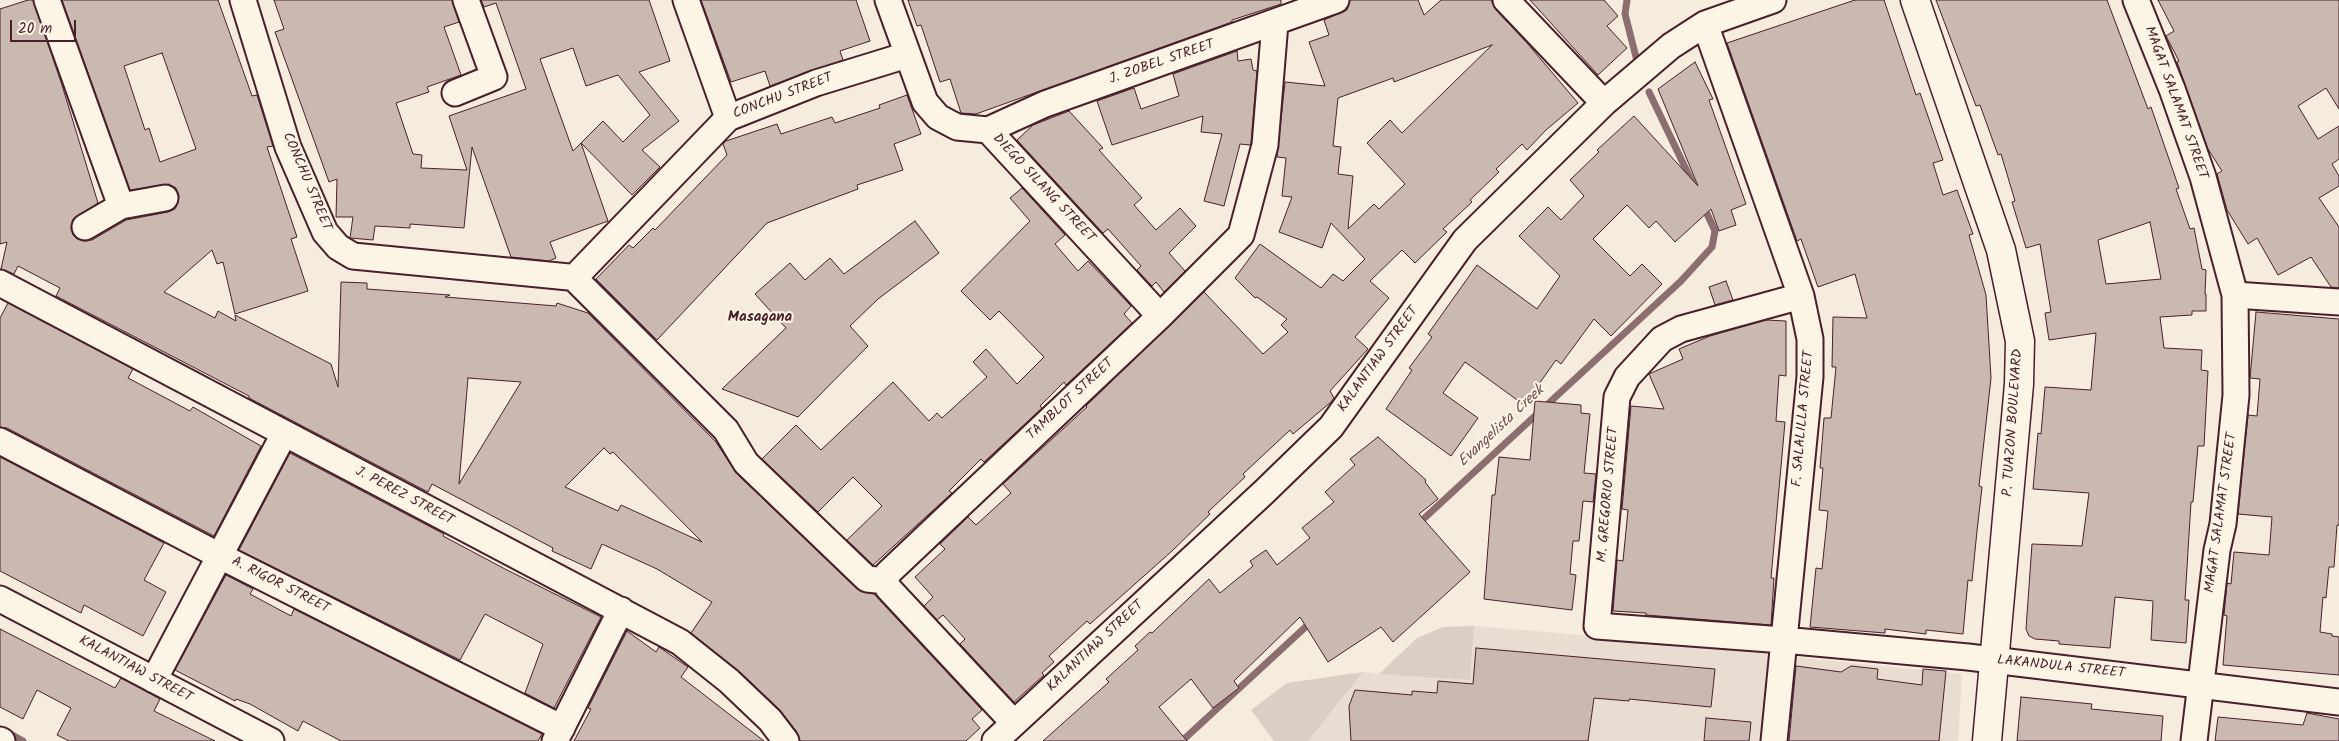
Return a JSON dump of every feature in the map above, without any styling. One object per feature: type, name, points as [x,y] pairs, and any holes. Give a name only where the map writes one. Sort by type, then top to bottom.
[{"type":"main road","name":"P. TUAZON BOULEVARD","points":[[1915,0],[2000,250],[2020,341],[2019,384],[1987,741]]},
{"type":"street","points":[[47,0],[121,206]]},
{"type":"street","name":"CONCHU STREET","points":[[243,0],[288,147],[325,232],[338,247],[353,256],[574,278],[728,118],[816,83],[907,55]]},
{"type":"street","points":[[456,93],[494,77],[466,0]]},
{"type":"street","points":[[686,0],[728,118]]},
{"type":"street","name":"DIEGO SILANG STREET","points":[[888,0],[925,102],[938,117],[957,127],[988,130],[1160,316]]},
{"type":"street","name":"J. ZOBEL STREET","points":[[988,130],[1045,104],[1336,0]]},
{"type":"street","points":[[1506,0],[1604,103]]},
{"type":"street","name":"KALANTIAW STREET","points":[[994,741],[1263,493],[1331,427],[1464,240],[1604,103],[1671,46],[1705,24],[1773,0]]},
{"type":"street","name":"MAGAT SALAMAT STREET","points":[[2136,0],[2172,89],[2203,178],[2235,295],[2236,395],[2224,524],[2216,550],[2194,741]]},
{"type":"street","name":"TAMBLOT STREET","points":[[886,581],[888,574],[1160,316],[1241,235],[1265,145],[1275,23]]},
{"type":"street","name":"F. SALALILLA STREET","points":[[1705,24],[1801,296],[1810,339],[1810,377],[1774,741]]},
{"type":"street","points":[[85,227],[121,206],[164,198]]},
{"type":"street","points":[[574,278],[657,358],[726,430],[746,463],[867,579],[886,581],[888,588],[1014,723]]},
{"type":"street","name":"J. PEREZ STREET","points":[[0,283],[680,642],[722,675],[770,720],[786,741]]},
{"type":"street","points":[[2235,295],[2339,302]]},
{"type":"street","name":"M. GREGORIO STREET","points":[[1783,640],[1597,626],[1617,398],[1627,377],[1662,339],[1681,329],[1801,296]]},
{"type":"street","points":[[154,680],[284,434]]},
{"type":"street","name":"A. RIGOR STREET","points":[[0,441],[558,735]]},
{"type":"street","name":"KALANTIAW STREET","points":[[0,599],[271,741]]},
{"type":"street","points":[[558,735],[621,610]]},
{"type":"street","name":"LAKANDULA STREET","points":[[1783,640],[1993,660],[2339,702]]},
{"type":"shaded area","points":[[1474,626],[1773,651],[1764,741],[1308,741],[1363,672],[1470,680]]},
{"type":"shaded area","points":[[1474,626],[1470,680],[1379,674],[1417,638],[1443,627]]},
{"type":"shaded area","points":[[1792,657],[1962,674],[1958,741],[1785,741]]},
{"type":"shaded area","points":[[1363,672],[1308,741],[1274,741],[1251,710],[1287,683]]},
{"type":"building","points":[[33,0],[61,82],[98,203],[73,219],[71,228],[73,235],[77,239],[92,240],[126,220],[168,212],[175,209],[179,196],[176,188],[169,184],[130,190],[62,0],[218,0],[252,96],[257,95],[273,146],[267,147],[297,237],[291,239],[308,291],[235,314],[223,262],[217,264],[212,250],[164,292],[215,318],[218,311],[236,321],[235,315],[331,364],[338,387],[341,282],[367,283],[367,289],[450,295],[445,297],[556,306],[557,303],[588,313],[716,442],[736,473],[857,589],[874,594],[982,710],[972,719],[980,728],[966,741],[800,741],[797,732],[780,710],[739,671],[691,633],[712,602],[657,569],[602,544],[591,569],[552,551],[553,548],[432,484],[428,492],[56,296],[60,288],[18,266],[14,274],[1,269],[7,242],[0,244],[0,9]],"holes":[[[162,53],[196,149],[160,162],[149,128],[145,130],[124,66]],[[468,378],[521,382],[459,484]],[[604,448],[610,454],[613,452],[702,542],[621,505],[618,511],[565,487]]]},
{"type":"building","points":[[274,0],[452,0],[459,22],[444,27],[461,75],[427,87],[429,92],[396,103],[413,154],[422,155],[421,168],[467,170],[449,116],[526,89],[496,3],[484,7],[481,0],[649,0],[670,61],[639,72],[679,121],[642,150],[660,167],[632,195],[581,143],[608,221],[550,242],[556,258],[549,261],[511,257],[472,147],[464,228],[410,224],[410,228],[375,226],[373,240],[350,238],[353,217],[336,217],[337,179],[329,182],[275,32],[284,29]],"holes":[[[573,48],[586,86],[618,75],[650,115],[623,142],[603,121],[573,151],[540,59]]]},
{"type":"building","points":[[701,0],[856,0],[870,41],[840,51],[843,60],[770,86],[765,71],[731,82]]},
{"type":"building","points":[[908,0],[1281,0],[1281,4],[1232,20],[1232,22],[976,114],[961,113],[950,79],[940,82],[921,25],[917,26]]},
{"type":"building","points":[[1350,0],[1418,0],[1424,15],[1441,0],[1491,0],[1496,10],[1578,103],[1546,130],[1527,150],[1522,144],[1496,169],[1499,172],[1470,200],[1472,202],[1443,229],[1447,232],[1415,263],[1402,250],[1370,281],[1389,298],[1355,337],[1368,349],[1330,391],[1334,398],[1331,402],[1293,434],[1290,430],[1243,474],[1245,477],[1208,512],[1210,514],[1172,551],[1090,624],[1087,621],[1049,656],[1054,662],[1042,673],[1044,675],[1014,702],[960,644],[965,639],[943,615],[937,620],[924,606],[933,597],[915,577],[945,549],[940,544],[968,517],[976,525],[1011,493],[1003,484],[1087,407],[1204,292],[1263,354],[1288,332],[1281,325],[1287,319],[1257,297],[1255,298],[1235,278],[1260,244],[1321,288],[1333,274],[1343,281],[1365,259],[1331,223],[1322,248],[1279,232],[1292,197],[1282,196],[1286,158],[1277,157],[1285,82],[1325,86],[1309,42],[1329,35],[1324,20],[1347,10]],"holes":[[[1492,45],[1402,133],[1390,120],[1367,143],[1405,184],[1379,209],[1374,204],[1348,229],[1353,176],[1338,174],[1341,147],[1333,146],[1338,98],[1393,78],[1394,82]]]},
{"type":"building","points":[[1530,0],[1604,0],[1618,16],[1607,26],[1627,48],[1598,75]]},
{"type":"building","points":[[1855,0],[1884,0],[1916,95],[1920,93],[1943,160],[1933,163],[1943,195],[1957,190],[1973,234],[1969,235],[1986,295],[1991,378],[1979,486],[1982,487],[1972,581],[1968,580],[1963,634],[1926,630],[1926,634],[1885,629],[1885,633],[1810,627],[1816,568],[1822,569],[1828,511],[1819,510],[1823,468],[1820,468],[1824,418],[1831,418],[1836,367],[1832,367],[1833,317],[1867,318],[1855,274],[1818,287],[1801,239],[1797,241],[1727,43]]},
{"type":"building","points":[[1936,0],[2107,0],[2148,109],[2151,107],[2179,188],[2176,189],[2190,229],[2194,228],[2202,269],[2206,270],[2206,311],[2192,311],[2192,315],[2160,317],[2164,348],[2202,350],[2201,370],[2208,371],[2204,446],[2198,446],[2193,502],[2191,502],[2185,600],[2189,600],[2186,643],[2151,640],[2153,601],[2115,597],[2110,648],[2059,644],[2059,641],[2035,639],[2029,636],[2026,629],[2032,544],[2082,546],[2089,493],[2033,489],[2038,433],[2041,434],[2045,387],[2091,390],[2096,333],[2049,340],[2045,313],[2051,312],[2040,244],[2026,248],[2012,202],[2015,201],[2001,154],[1998,155],[1980,105],[1976,106]],"holes":[[[2150,222],[2161,279],[2106,284],[2098,240]]]},
{"type":"building","points":[[2158,0],[2339,0],[2339,109],[2326,88],[2298,106],[2318,139],[2339,126],[2339,159],[2332,164],[2339,176],[2339,186],[2319,198],[2339,227],[2339,288],[2331,287],[2311,257],[2278,275],[2257,238],[2248,244],[2227,210],[2217,174],[2222,171],[2208,149],[2177,62],[2179,61],[2166,36],[2174,31]]},
{"type":"building","points":[[1237,51],[1238,61],[1251,59],[1253,70],[1257,71],[1251,143],[1250,145],[1240,144],[1224,206],[1204,201],[1222,134],[1201,132],[1203,116],[1112,145],[1097,101],[1134,88],[1141,109],[1179,96],[1173,74]]},
{"type":"building","points":[[1695,62],[1713,99],[1709,100],[1746,204],[1731,210],[1736,225],[1719,231],[1711,209],[1675,242],[1656,221],[1649,228],[1627,205],[1593,239],[1630,276],[1642,264],[1662,284],[1611,336],[1594,319],[1561,364],[1556,360],[1524,405],[1465,362],[1443,393],[1478,418],[1451,456],[1386,409],[1412,370],[1409,368],[1432,337],[1428,334],[1477,265],[1537,309],[1560,276],[1519,236],[1548,207],[1561,220],[1584,196],[1570,180],[1599,152],[1597,150],[1634,116],[1698,186],[1658,89]]},
{"type":"building","points":[[907,95],[921,134],[894,144],[903,170],[857,185],[858,189],[767,223],[657,340],[596,279],[629,245],[633,248],[653,228],[655,230],[727,155],[723,144],[726,141],[777,124],[781,134],[832,117],[835,123],[880,108],[879,105]]},
{"type":"building","points":[[1069,111],[1103,148],[1099,150],[1142,198],[1134,205],[1156,230],[1180,208],[1196,226],[1169,253],[1185,271],[1164,292],[1156,282],[1152,286],[1137,270],[1141,266],[1108,229],[1103,233],[1017,140],[1033,125]]},
{"type":"building","points":[[1022,188],[1065,235],[1055,244],[1078,271],[1088,261],[1131,306],[1124,314],[1132,323],[1066,385],[1064,382],[1040,406],[1042,408],[984,462],[981,459],[949,491],[952,493],[873,565],[847,540],[882,506],[853,477],[818,512],[762,459],[796,425],[821,450],[893,382],[929,421],[937,413],[942,418],[987,377],[973,362],[986,349],[1017,384],[1044,357],[999,311],[990,320],[961,291],[1030,221],[1010,198]]},
{"type":"building","points":[[915,221],[939,253],[878,299],[850,326],[868,346],[798,417],[722,389],[786,328],[755,294],[790,263],[805,280],[830,258],[844,274]]},
{"type":"building","points":[[1726,281],[1733,300],[1715,305],[1709,287]]},
{"type":"building","points":[[8,303],[133,369],[128,378],[190,411],[193,407],[261,446],[214,536],[7,428],[0,427],[0,318]]},
{"type":"building","points":[[2256,312],[2339,319],[2339,525],[2337,525],[2334,567],[2329,567],[2326,598],[2323,597],[2320,632],[2339,637],[2339,675],[2223,665],[2227,616],[2224,615],[2227,583],[2231,584],[2234,552],[2269,555],[2272,517],[2238,514],[2248,415],[2257,416],[2260,379],[2250,378]]},
{"type":"building","points":[[1766,320],[1786,321],[1786,376],[1779,375],[1776,421],[1785,422],[1771,578],[1774,578],[1771,625],[1613,611],[1617,560],[1623,561],[1628,510],[1622,509],[1631,406],[1664,409],[1649,374],[1683,359],[1679,349],[1710,336]]},
{"type":"building","points":[[1535,401],[1581,405],[1581,413],[1590,414],[1584,473],[1596,474],[1593,502],[1583,501],[1579,541],[1573,541],[1570,574],[1576,575],[1572,610],[1484,599],[1492,495],[1495,495],[1499,457],[1530,460]]},
{"type":"building","points":[[1378,437],[1426,480],[1425,482],[1438,499],[1419,514],[1470,572],[1393,642],[1381,627],[1328,662],[1300,617],[1234,681],[1239,688],[1213,708],[1191,679],[1159,707],[1187,741],[1043,741],[1109,682],[1106,679],[1138,650],[1135,646],[1150,632],[1152,633],[1209,579],[1220,593],[1253,566],[1250,561],[1266,550],[1277,565],[1310,538],[1302,528],[1334,502],[1325,492],[1355,465],[1350,459]]},
{"type":"building","points":[[290,453],[444,534],[443,536],[505,569],[601,617],[554,708],[525,693],[543,644],[485,614],[460,660],[239,550]]},
{"type":"building","points":[[0,457],[164,543],[144,580],[166,592],[143,636],[84,605],[81,613],[0,571]]},
{"type":"building","points":[[226,575],[253,589],[250,594],[291,616],[294,609],[542,734],[538,741],[341,741],[303,721],[298,731],[250,704],[236,699],[235,701],[175,670]]},
{"type":"building","points":[[0,629],[115,688],[121,678],[160,699],[154,711],[215,741],[69,741],[57,735],[71,708],[37,690],[23,719],[0,707]]},
{"type":"building","points":[[627,631],[656,652],[659,647],[688,667],[681,677],[764,741],[574,741],[591,709],[588,708]]},
{"type":"building","points":[[1476,648],[1715,669],[1711,707],[1629,699],[1629,701],[1594,698],[1588,741],[1351,741],[1349,706],[1355,690],[1412,695],[1412,691],[1437,693],[1438,681],[1473,684]]},
{"type":"building","points":[[1796,666],[1841,672],[1851,666],[1878,669],[1877,679],[1922,685],[1923,669],[1946,671],[1939,741],[1789,741]]},
{"type":"building","points":[[2021,697],[2092,704],[2091,709],[2163,716],[2161,741],[2017,741]]},
{"type":"building","points":[[2307,713],[2339,719],[2339,741],[2215,741],[2218,717],[2303,725]]},
{"type":"building","points":[[1706,718],[1751,722],[1749,741],[1704,741]]},
{"type":"waterway","points":[[1627,0],[1625,14],[1637,61]]},
{"type":"waterway","name":"Evangelista Creek","points":[[1649,92],[1693,184]]},
{"type":"waterway","name":"Evangelista Creek","points":[[1418,524],[1681,281],[1712,247],[1715,231],[1703,205]]},
{"type":"waterway","name":"Evangelista Creek","points":[[1182,741],[1312,621]]},
{"type":"waterway","points":[[5,731],[23,741]]},
{"type":"district","name":"Masagana","points":[[760,318]]}]
